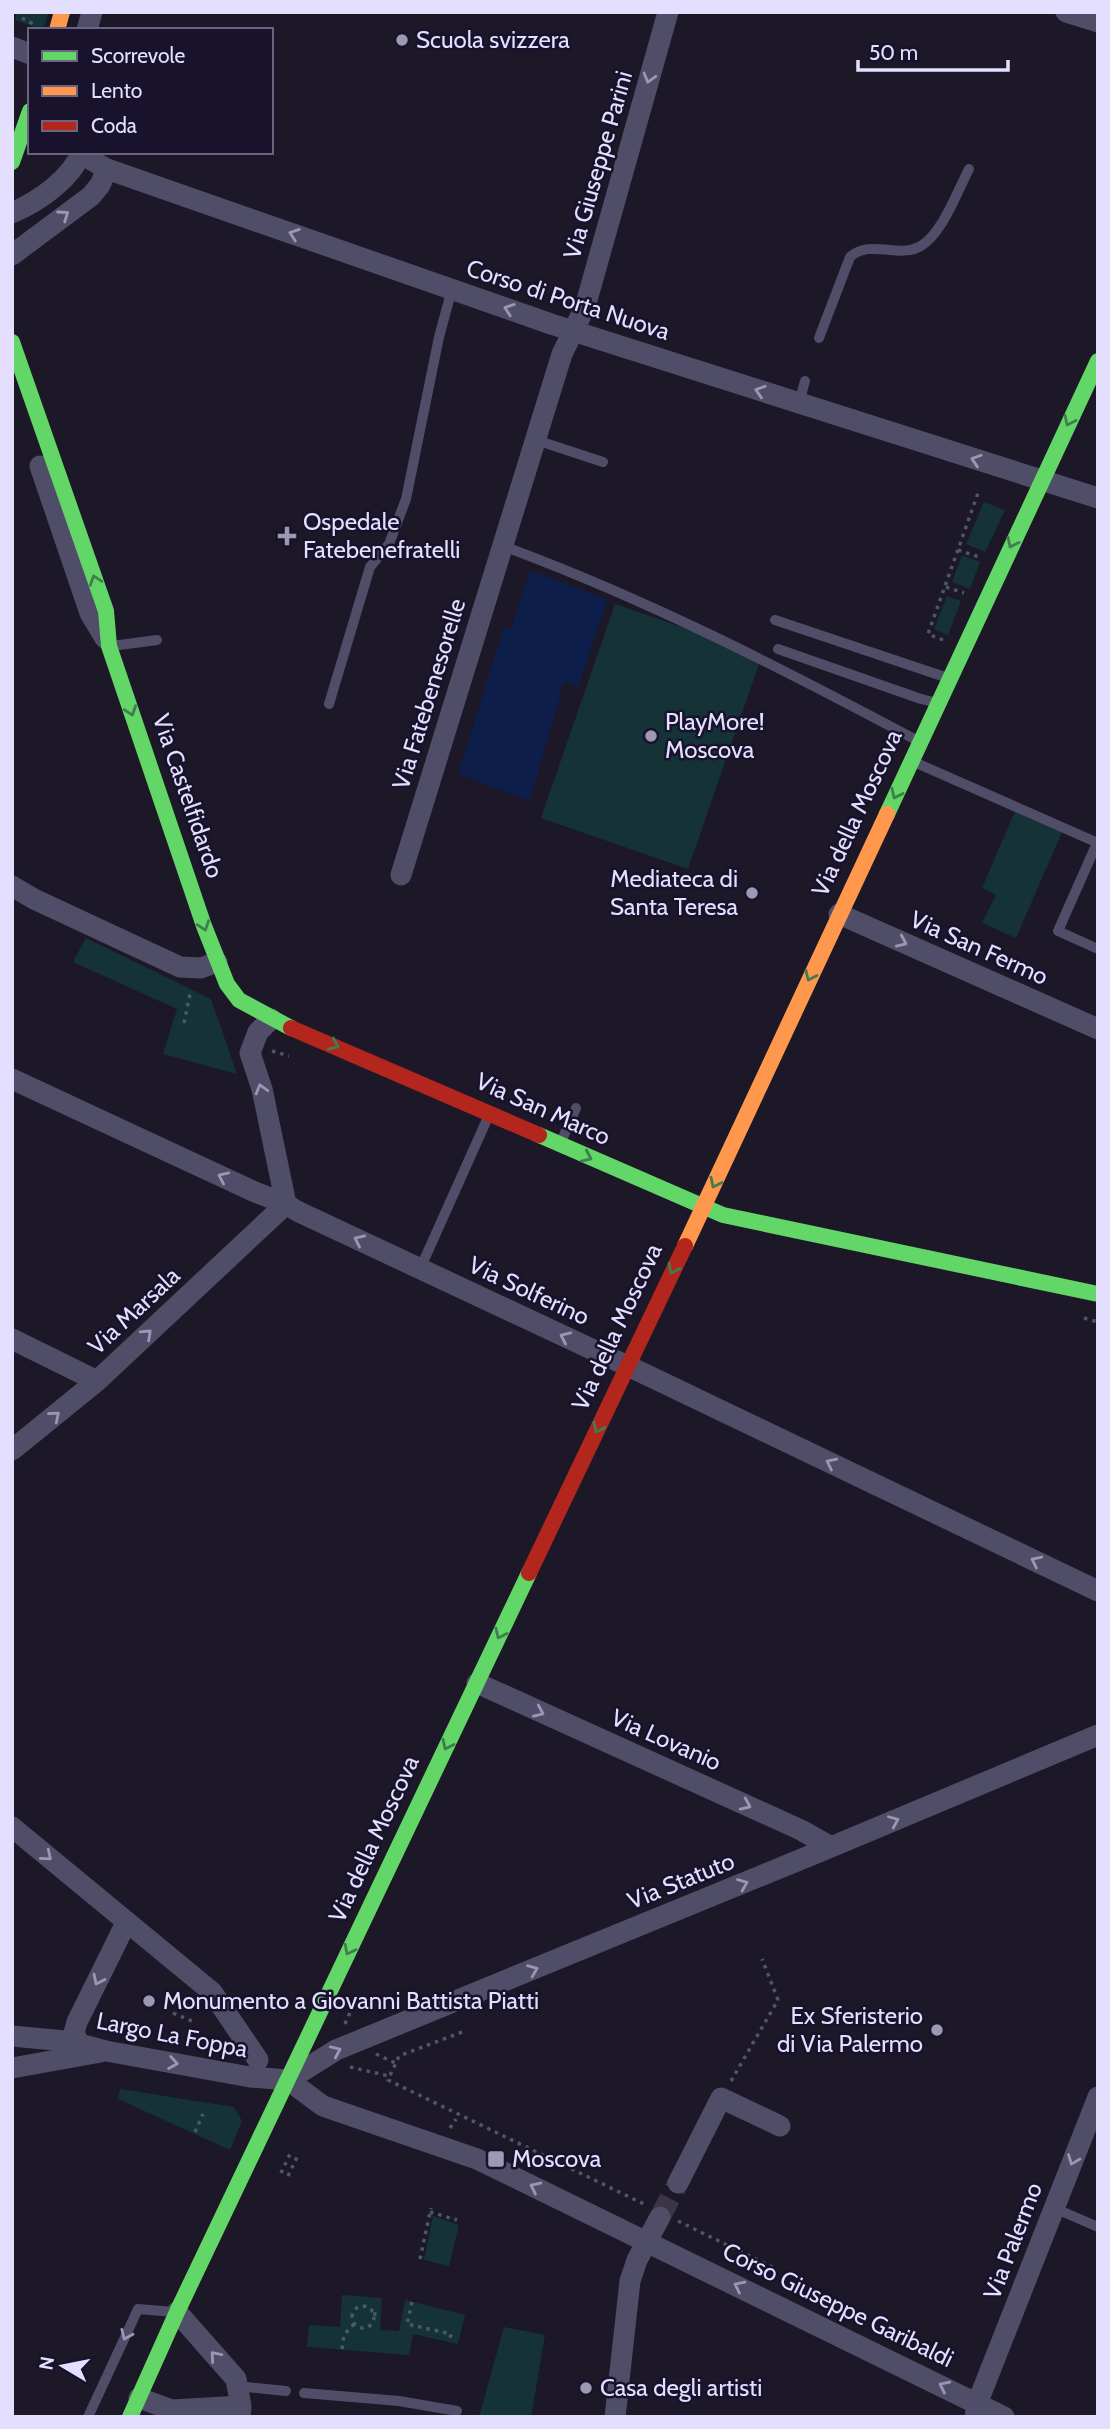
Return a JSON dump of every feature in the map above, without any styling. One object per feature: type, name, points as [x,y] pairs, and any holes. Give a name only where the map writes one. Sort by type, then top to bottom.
[{"type":"street","name":"Via Giuseppe Parini","points":[[574,330],[585,307],[668,12]]},
{"type":"street","points":[[1071,13],[1098,22]]},
{"type":"street","points":[[12,162],[28,117]]},
{"type":"street","points":[[12,213],[40,197],[63,178],[82,154]]},
{"type":"street","name":"Corso di Porta Nuova","points":[[86,154],[107,169],[452,289],[1098,498]]},
{"type":"street","points":[[12,255],[91,196],[107,169]]},
{"type":"street","name":"Via Fatebenesorelle","points":[[401,875],[562,354],[574,330]]},
{"type":"street","name":"Via Castelfidardo","points":[[12,342],[106,611],[109,646]]},
{"type":"street","name":"Via della Moscova","points":[[239,2403],[171,2413],[134,2407],[703,1207],[1098,361]]},
{"type":"street","name":"Via Castelfidardo","points":[[12,381],[90,613],[109,646],[217,962]]},
{"type":"street","points":[[12,886],[34,899],[180,967],[201,968],[217,962]]},
{"type":"street","name":"Via San Fermo","points":[[839,914],[1098,1029]]},
{"type":"street","name":"Via San Marco","points":[[217,962],[227,984],[239,1000],[271,1019],[723,1215],[1098,1294]]},
{"type":"street","points":[[271,1019],[258,1032],[250,1053],[262,1089],[286,1204]]},
{"type":"street","name":"Via Solferino","points":[[12,1079],[286,1204],[1098,1591]]},
{"type":"street","name":"Via Marsala","points":[[12,1451],[97,1381],[286,1204]]},
{"type":"street","points":[[12,1339],[97,1381]]},
{"type":"street","name":"Via Lovanio","points":[[477,1683],[801,1830],[831,1847]]},
{"type":"street","name":"Via Statuto","points":[[288,2080],[336,2050],[1098,1735]]},
{"type":"street","points":[[12,1827],[126,1923]]},
{"type":"street","name":"Largo La Foppa","points":[[258,2060],[212,1992],[126,1923],[77,2022],[74,2034],[83,2046],[250,2077],[288,2080]]},
{"type":"street","points":[[12,2036],[65,2041],[76,2039]]},
{"type":"street","points":[[12,2068],[106,2051]]},
{"type":"street","name":"Corso Giuseppe Garibaldi","points":[[288,2080],[323,2106],[477,2159],[647,2241],[976,2410],[1004,2417]]},
{"type":"street","name":"Via Palermo","points":[[976,2410],[1098,2097]]},
{"type":"street","points":[[678,2183],[721,2098],[780,2126]]},
{"type":"street","points":[[615,2417],[628,2292],[637,2260],[661,2214]]},
{"type":"street","points":[[177,2312],[236,2379],[239,2403]]},
{"type":"lane","points":[[819,338],[850,257],[857,251],[871,248],[916,250],[938,229],[969,169]]},
{"type":"lane","points":[[329,704],[370,567],[389,544],[406,499],[439,337],[452,289]]},
{"type":"lane","points":[[799,403],[805,381]]},
{"type":"lane","points":[[536,440],[603,462]]},
{"type":"lane","points":[[503,546],[707,633],[920,741]]},
{"type":"lane","points":[[775,620],[949,678]]},
{"type":"lane","points":[[109,646],[156,640]]},
{"type":"lane","points":[[778,649],[938,703]]},
{"type":"lane","points":[[911,761],[1097,843],[1058,931],[1098,949]]},
{"type":"lane","points":[[559,1145],[576,1108]]},
{"type":"lane","points":[[419,1269],[490,1114]]},
{"type":"lane","points":[[1054,2208],[1098,2227]]},
{"type":"lane","points":[[88,2417],[138,2309],[177,2312]]},
{"type":"lane","points":[[239,2403],[286,2391]]},
{"type":"lane","points":[[304,2393],[399,2401],[457,2411]]},
{"type":"path","points":[[22,18],[38,26]]},
{"type":"path","points":[[948,642],[928,634],[978,493]]},
{"type":"path","points":[[958,550],[986,559]]},
{"type":"path","points":[[946,587],[969,595]]},
{"type":"path","points":[[184,1023],[190,994]]},
{"type":"path","points":[[721,2098],[778,2000],[762,1959]]},
{"type":"path","points":[[345,2024],[352,2008]]},
{"type":"path","points":[[173,2012],[192,2021]]},
{"type":"path","points":[[462,2032],[399,2056],[388,2080],[776,2269],[775,2273]]},
{"type":"path","points":[[374,2054],[396,2063]]},
{"type":"path","points":[[349,2066],[389,2076]]},
{"type":"path","points":[[195,2132],[203,2114]]},
{"type":"path","points":[[281,2173],[290,2154]]},
{"type":"path","points":[[288,2176],[297,2157]]},
{"type":"path","points":[[421,2259],[431,2210],[457,2220]]},
{"type":"path","points":[[412,2302],[407,2324],[451,2333],[449,2342]]},
{"type":"path","points":[[358,2307],[367,2307],[373,2314],[367,2327],[354,2324],[352,2314],[358,2307]]},
{"type":"path","points":[[373,2314],[381,2314]]},
{"type":"path","points":[[402,2315],[408,2316]]},
{"type":"path","points":[[342,2349],[344,2334],[354,2324]]},
{"type":"green space","points":[[17,12],[49,12],[44,28],[15,20]]},
{"type":"green space","points":[[984,502],[1005,510],[985,552],[966,544]]},
{"type":"green space","points":[[962,555],[980,562],[970,589],[952,582]]},
{"type":"green space","points":[[947,596],[961,601],[948,635],[934,629]]},
{"type":"green space","name":"PlayMore! Moscova","points":[[615,604],[762,655],[688,869],[541,818]]},
{"type":"green space","points":[[1015,811],[1062,832],[1016,938],[982,923],[996,895],[982,888]]},
{"type":"green space","points":[[86,938],[211,999],[237,1074],[163,1054],[177,1009],[73,962]]},
{"type":"green space","points":[[120,2089],[234,2107],[242,2121],[230,2150],[118,2099]]},
{"type":"green space","points":[[433,2216],[459,2225],[449,2266],[424,2260]]},
{"type":"green space","points":[[342,2295],[382,2298],[380,2330],[399,2331],[405,2300],[465,2315],[458,2344],[413,2334],[409,2355],[307,2347],[309,2325],[340,2327]]},
{"type":"green space","points":[[504,2327],[545,2335],[531,2417],[479,2417]]},
{"type":"water","points":[[530,570],[607,600],[579,686],[564,682],[530,801],[458,774],[504,627],[511,629]]},
{"type":"tunnel","points":[[660,2217],[678,2183]]},
{"type":"traffic: fast","points":[[12,162],[28,117]]},
{"type":"traffic: fast","points":[[12,342],[106,611],[109,646],[204,926],[227,984],[239,1000],[291,1028]]},
{"type":"traffic: fast","points":[[887,814],[1098,361]]},
{"type":"traffic: fast","points":[[539,1135],[723,1215],[1098,1294]]},
{"type":"traffic: fast","points":[[130,2417],[177,2312],[529,1573]]},
{"type":"traffic: slow","points":[[58,28],[62,12]]},
{"type":"traffic: slow","points":[[685,1246],[887,814]]},
{"type":"traffic: jam","points":[[291,1028],[539,1135]]},
{"type":"traffic: jam","points":[[529,1573],[685,1246]]},
{"type":"place","name":"Scuola svizzera","points":[[402,40]]},
{"type":"place","name":"Ospedale Fatebenefratelli","points":[[287,536]]},
{"type":"place","name":"PlayMore! Moscova","points":[[651,736]]},
{"type":"place","name":"Mediateca di Santa Teresa","points":[[752,893]]},
{"type":"place","name":"Monumento a Giovanni Battista Piatti","points":[[149,2001]]},
{"type":"place","name":"Ex Sferisterio di Via Palermo","points":[[937,2030]]},
{"type":"place","name":"Moscova","points":[[496,2159]]},
{"type":"place","name":"Casa degli artisti","points":[[586,2388]]}]
